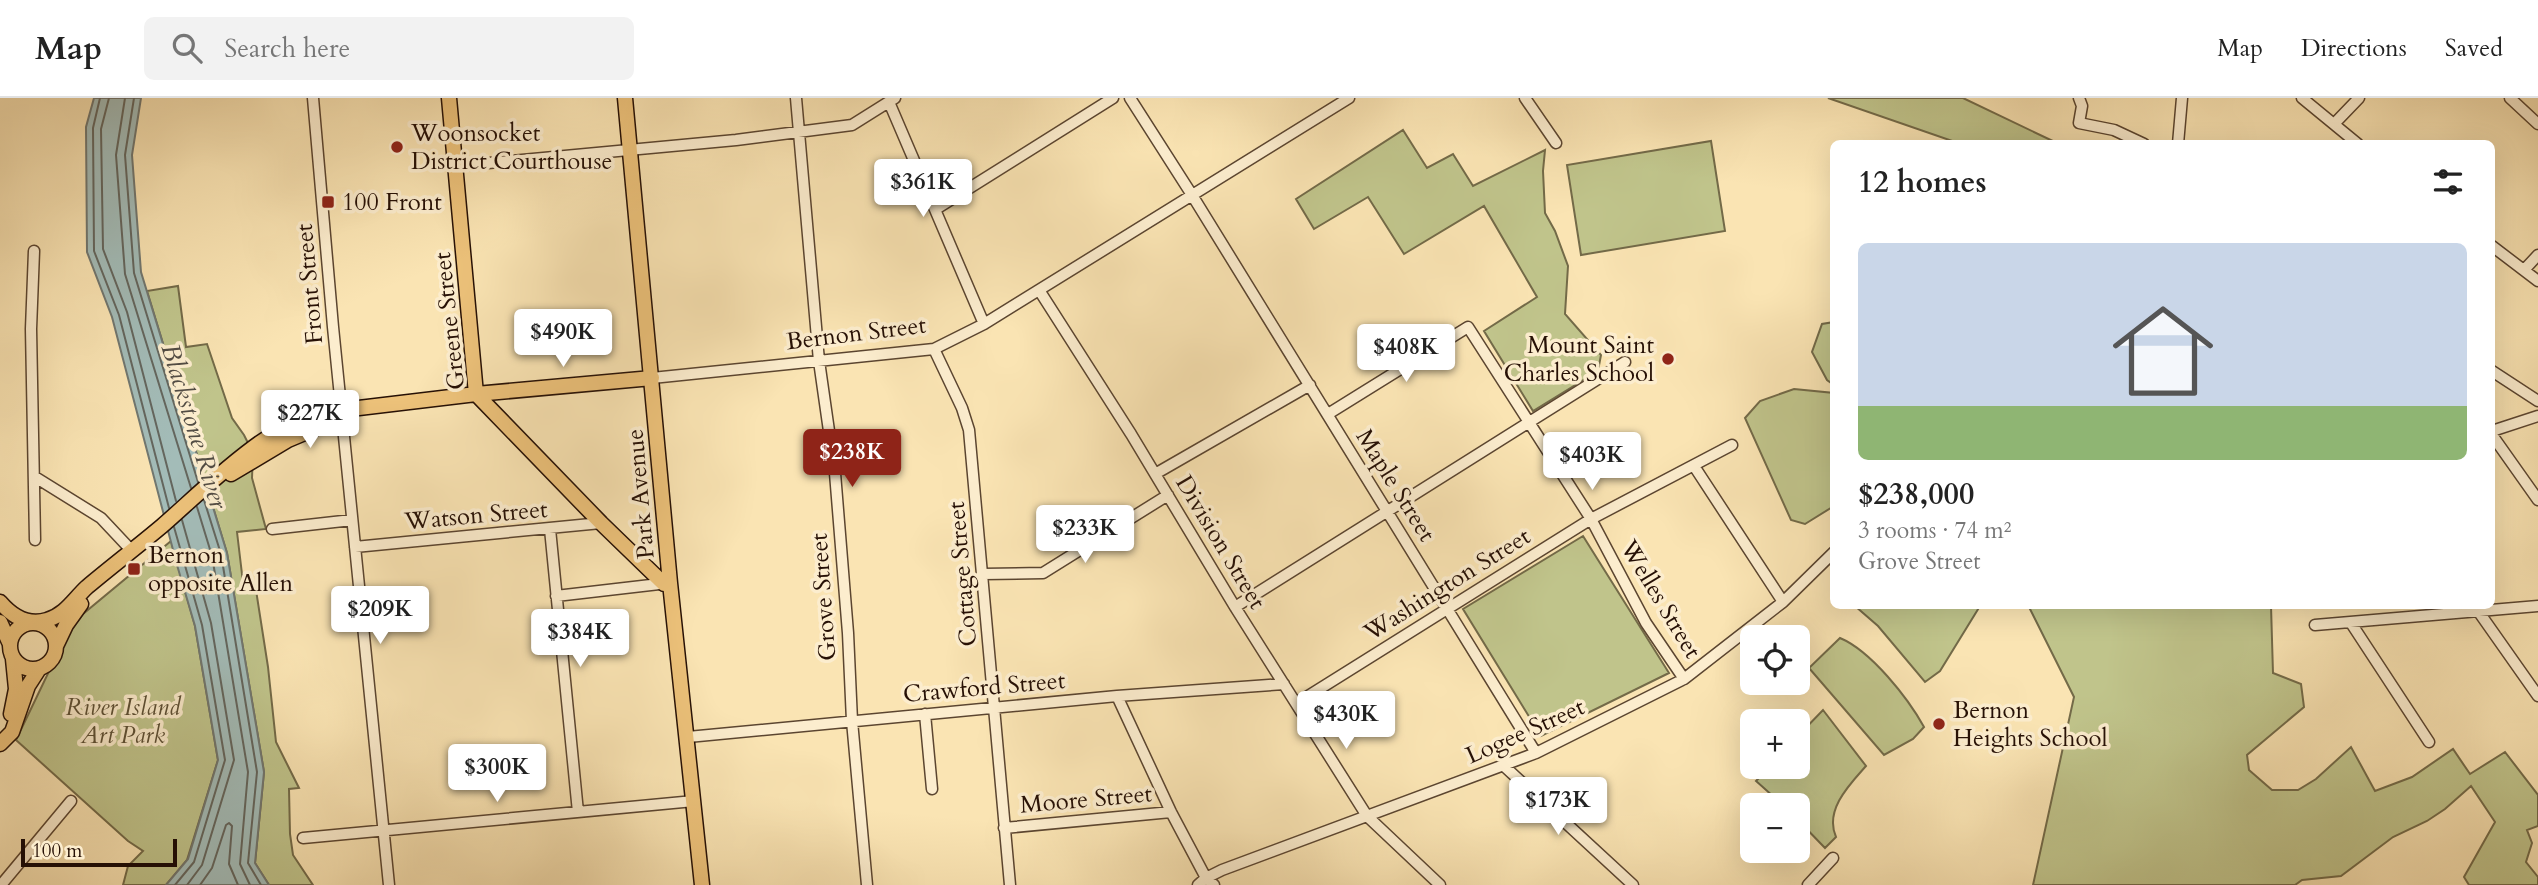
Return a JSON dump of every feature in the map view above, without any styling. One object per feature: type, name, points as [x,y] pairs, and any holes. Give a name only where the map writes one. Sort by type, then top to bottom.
[{"type":"main road","name":"Greene Street","points":[[449,98],[476,394],[601,523],[667,583]]},
{"type":"main road","name":"Park Avenue","points":[[625,98],[652,379],[667,583],[688,737],[702,885]]},
{"type":"main road","name":"Bernon Street","points":[[34,623],[57,616],[87,587],[206,488],[251,456],[326,424],[342,410],[476,394],[652,379]]},
{"type":"main road","name":"Bernon Street","points":[[56,646],[72,616],[104,575]]},
{"type":"main road","points":[[0,602],[16,616],[50,631],[56,646],[51,661],[39,669],[28,686],[12,732],[1,743]]},
{"type":"main road","points":[[0,622],[10,644],[16,689],[1,743]]},
{"type":"main road","points":[[10,644],[18,628],[34,623]]},
{"type":"main road","points":[[13,659],[22,667],[39,669]]},
{"type":"street","name":"Front Street","points":[[313,98],[389,885]]},
{"type":"street","name":"Grove Street","points":[[796,98],[819,361],[835,473],[852,721],[867,885]]},
{"type":"street","points":[[936,209],[1113,98]]},
{"type":"street","name":"Maple Street","points":[[1130,98],[1448,607],[1536,753]]},
{"type":"street","points":[[1325,98],[1332,109]]},
{"type":"street","name":"Bernon Street","points":[[652,379],[934,349],[984,324],[1349,98]]},
{"type":"street","points":[[1525,98],[1556,144]]},
{"type":"street","points":[[2079,98],[2082,106],[2079,123],[2114,130],[2135,140]]},
{"type":"street","points":[[2178,140],[2182,98]]},
{"type":"street","points":[[2302,98],[2353,140]]},
{"type":"street","points":[[2334,124],[2359,98]]},
{"type":"street","points":[[2510,98],[2538,124]]},
{"type":"street","points":[[456,166],[852,125],[892,100],[984,324]]},
{"type":"street","points":[[2495,248],[2538,281]]},
{"type":"street","points":[[34,251],[31,329],[36,540]]},
{"type":"street","points":[[2524,270],[2538,255]]},
{"type":"street","name":"Division Street","points":[[1039,290],[1367,816],[1440,885]]},
{"type":"street","name":"Welles Street","points":[[1328,414],[1468,327],[1591,519],[1646,623],[1684,679]]},
{"type":"street","name":"Cottage Street","points":[[934,349],[962,408],[969,430],[1010,885]]},
{"type":"street","points":[[1235,607],[1625,362]]},
{"type":"street","points":[[2495,373],[2538,401]]},
{"type":"street","points":[[1155,474],[1310,385]]},
{"type":"street","points":[[2495,432],[2538,416]]},
{"type":"street","points":[[2495,437],[2538,500]]},
{"type":"street","name":"Washington Street","points":[[1297,703],[1591,519],[1732,445]]},
{"type":"street","points":[[1694,466],[1783,602]]},
{"type":"street","points":[[34,477],[101,518],[132,551]]},
{"type":"street","points":[[984,574],[1043,573],[1168,495]]},
{"type":"street","points":[[272,529],[352,520]]},
{"type":"street","name":"Watson Street","points":[[355,547],[601,523]]},
{"type":"street","points":[[550,529],[578,812]]},
{"type":"street","name":"Logee Street","points":[[1206,883],[1367,816],[1536,753],[1684,679],[1783,602],[1830,556]]},
{"type":"street","points":[[556,596],[667,583]]},
{"type":"street","points":[[2495,608],[2538,606]]},
{"type":"street","points":[[2315,625],[2477,609],[2538,696]]},
{"type":"street","points":[[2351,623],[2429,742]]},
{"type":"street","name":"Crawford Street","points":[[688,737],[1117,696],[1284,684]]},
{"type":"street","points":[[1117,696],[1206,883]]},
{"type":"street","points":[[925,714],[932,789]]},
{"type":"street","points":[[1504,766],[1633,885]]},
{"type":"street","points":[[1,885],[71,801]]},
{"type":"street","points":[[303,838],[694,801]]},
{"type":"street","name":"Moore Street","points":[[1004,828],[1171,812]]},
{"type":"street","points":[[1808,885],[1833,858]]},
{"type":"green space","points":[[1828,98],[1963,98],[2051,140],[1949,140]]},
{"type":"green space","points":[[1403,130],[1427,168],[1453,154],[1473,186],[1545,150],[1545,213],[1568,266],[1565,314],[1601,355],[1598,371],[1533,411],[1484,331],[1537,297],[1484,206],[1404,254],[1368,197],[1314,229],[1296,199]]},
{"type":"green space","points":[[1711,141],[1725,231],[1581,255],[1567,165]]},
{"type":"green space","points":[[178,286],[186,347],[207,344],[232,418],[253,453],[252,478],[266,529],[237,532],[244,591],[256,590],[276,742],[299,788],[289,789],[293,855],[313,885],[269,885],[255,863],[264,772],[227,553],[147,291]]},
{"type":"green space","points":[[1830,323],[1830,382],[1812,352],[1822,324]]},
{"type":"green space","points":[[1794,389],[1830,393],[1830,508],[1805,524],[1791,520],[1745,418],[1760,401]]},
{"type":"green space","points":[[1583,536],[1669,673],[1541,736],[1463,609]]},
{"type":"green space","name":"River Island Art Park","points":[[171,541],[195,626],[218,760],[187,860],[166,885],[123,885],[128,866],[143,851],[128,841],[16,740],[65,638],[83,614]]},
{"type":"green space","points":[[1858,609],[1978,609],[1940,671],[1925,682],[1878,626]]},
{"type":"green space","points":[[2030,609],[2271,609],[2273,673],[2301,684],[2304,707],[2247,755],[2249,770],[2272,790],[2298,790],[2316,779],[2351,747],[2375,791],[2412,777],[2453,749],[2470,774],[2505,752],[2538,795],[2538,826],[2527,830],[2532,843],[2526,862],[2538,877],[2538,885],[2469,885],[2464,877],[2495,822],[2471,786],[2445,809],[2393,837],[2341,876],[2302,880],[2295,885],[2033,885],[2074,697]]},
{"type":"green space","points":[[1840,638],[1852,644],[1888,676],[1924,727],[1913,739],[1884,755],[1810,667]]},
{"type":"green space","points":[[1823,710],[1866,766],[1840,798],[1833,817],[1836,837],[1825,848],[1810,832],[1810,793],[1770,793],[1756,781],[1810,779],[1810,724]]},
{"type":"water","points":[[94,98],[141,98],[132,155],[141,272],[227,553],[264,772],[255,863],[269,885],[166,885],[188,859],[218,760],[195,626],[112,317],[87,252],[86,127]]},
{"type":"place","name":"Woonsocket District Courthouse","points":[[397,147]]},
{"type":"place","name":"100 Front","points":[[328,202]]},
{"type":"place","name":"Mount Saint Charles School","points":[[1668,359]]},
{"type":"place","name":"Bernon opposite Allen","points":[[134,569]]},
{"type":"place","name":"Bernon Heights School","points":[[1939,724]]},
{"type":"water label","name":"Blackstone River","points":[[195,426]]}]
